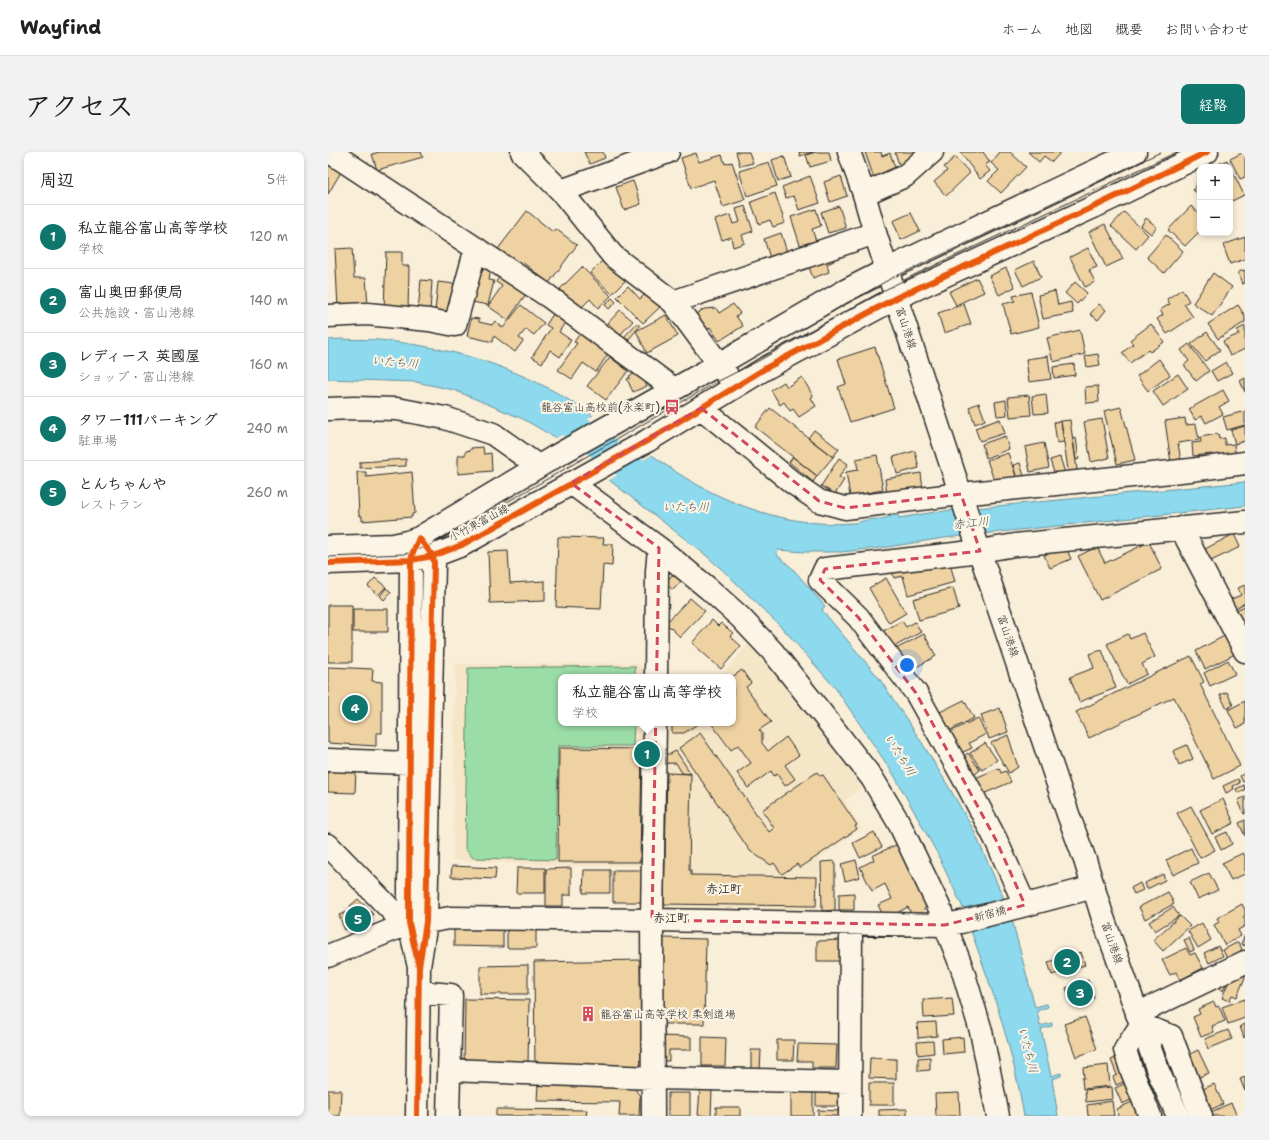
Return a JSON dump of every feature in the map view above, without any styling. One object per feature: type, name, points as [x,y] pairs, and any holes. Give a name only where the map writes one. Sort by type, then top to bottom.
[{"type":"street","points":[[522,152],[561,191],[613,256],[672,302],[735,386]]},
{"type":"street","points":[[561,191],[668,152]]},
{"type":"street","name":"富山港線","points":[[849,152],[864,194],[875,233],[962,498],[1116,955],[1158,1071],[1178,1116]]},
{"type":"street","points":[[864,194],[905,176],[932,152]]},
{"type":"street","name":"小竹東富山線","points":[[328,548],[394,545],[419,538],[547,461],[841,293],[888,269],[1135,152]]},
{"type":"street","name":"小竹東富山線","points":[[328,563],[411,560],[433,556],[462,545],[646,441],[766,368],[896,298],[1100,204],[1206,152]]},
{"type":"street","points":[[339,153],[554,301],[674,389]]},
{"type":"street","points":[[672,302],[875,233]]},
{"type":"street","points":[[328,316],[367,314],[455,324],[476,248]]},
{"type":"street","points":[[701,408],[793,483],[819,501],[845,508],[962,498],[1245,462]]},
{"type":"street","points":[[328,409],[397,409],[445,418],[493,434],[547,461]]},
{"type":"street","points":[[577,480],[709,589],[740,617],[773,652],[872,778],[899,823],[940,909],[953,923],[962,968],[981,1031],[998,1116]]},
{"type":"street","points":[[1022,906],[993,834],[916,693],[858,617],[820,580],[825,569],[978,546],[1016,545],[1245,522]]},
{"type":"street","points":[[1181,528],[1245,651]]},
{"type":"street","points":[[417,1116],[419,967],[410,763],[411,560],[419,538],[433,556],[434,571],[418,922]]},
{"type":"street","points":[[656,674],[657,571],[659,548]]},
{"type":"street","points":[[652,1116],[652,920],[655,726]]},
{"type":"street","points":[[328,760],[410,763]]},
{"type":"street","points":[[328,845],[396,915],[418,922]]},
{"type":"street","name":"新宿橋","points":[[328,956],[380,935],[418,922],[450,918],[851,924],[953,923],[1094,887]]},
{"type":"street","points":[[850,1116],[851,924]]},
{"type":"street","points":[[1150,1116],[1125,1050],[1139,1020],[1245,962]]},
{"type":"street","points":[[419,992],[451,995],[448,1116]]},
{"type":"street","points":[[1139,1020],[1171,1036],[1201,1116]]},
{"type":"street","points":[[449,1070],[653,1078],[850,1082]]},
{"type":"highlighted area","points":[[701,408],[819,501],[845,508],[961,494],[980,551],[825,569],[820,580],[858,617],[916,693],[996,840],[1025,905],[945,925],[652,920],[659,548],[571,483]]},
{"type":"shaded area","points":[[749,643],[785,682],[865,786],[845,800],[861,828],[819,859],[818,912],[665,910],[659,902],[659,866],[560,866],[453,860],[455,664],[636,663],[652,674],[558,674],[558,726],[736,726],[736,674],[723,674]]},
{"type":"green space","points":[[635,666],[635,674],[558,674],[558,726],[634,726],[633,746],[558,746],[556,860],[473,858],[465,849],[468,668]]},
{"type":"water","name":"いたち川","points":[[328,340],[379,340],[403,343],[450,352],[495,365],[538,383],[593,416],[556,438],[523,419],[454,390],[416,382],[328,379]]},
{"type":"water","name":"いたち川","points":[[652,455],[697,485],[747,507],[800,521],[827,524],[854,523],[896,515],[898,515],[899,518],[935,512],[1245,482],[1245,506],[944,538],[888,547],[842,552],[778,550],[777,555],[793,569],[825,606],[822,610],[879,678],[921,741],[973,829],[1004,899],[963,908],[937,853],[894,775],[836,689],[786,632],[728,575],[702,552],[609,480]]},
{"type":"water","name":"いたち川","points":[[1012,920],[1035,1007],[1047,1004],[1048,1007],[1037,1011],[1040,1026],[1052,1023],[1052,1026],[1041,1029],[1051,1076],[1061,1073],[1061,1076],[1052,1079],[1058,1116],[1024,1116],[1009,1046],[971,931]]},
{"type":"pier","points":[[594,415],[594,418],[557,439],[554,439]]},
{"type":"pier","points":[[652,453],[654,454],[608,481],[608,478]]},
{"type":"building","points":[[380,152],[421,152],[423,157],[377,170],[372,154]]},
{"type":"building","points":[[584,152],[603,152],[605,158],[590,164]]},
{"type":"building","points":[[736,152],[749,152],[753,163],[740,166]]},
{"type":"building","points":[[799,152],[813,152],[800,156]]},
{"type":"building","points":[[816,152],[829,152],[831,161],[810,167],[806,155]]},
{"type":"building","points":[[865,152],[881,152],[882,156],[890,153],[897,173],[875,181]]},
{"type":"building","points":[[914,152],[917,161],[900,167],[895,153]]},
{"type":"building","points":[[960,152],[983,152],[990,162],[985,165],[990,171],[980,179]]},
{"type":"building","points":[[1000,152],[1010,152],[1026,167],[1001,193],[988,181],[999,170],[991,163]]},
{"type":"building","points":[[1028,152],[1061,152],[1052,162],[1044,156],[1039,162]]},
{"type":"building","points":[[1245,152],[1245,177],[1240,179],[1230,159]]},
{"type":"building","points":[[696,153],[699,162],[722,155],[725,164],[732,162],[745,200],[723,207],[714,180],[691,188],[681,158]]},
{"type":"building","points":[[784,156],[791,177],[778,181],[772,160]]},
{"type":"building","points":[[955,157],[970,173],[946,196],[934,182],[947,171],[944,167]]},
{"type":"building","points":[[1227,160],[1229,164],[1219,164]]},
{"type":"building","points":[[769,162],[777,186],[747,196],[739,171]]},
{"type":"building","points":[[328,165],[341,172],[328,194]]},
{"type":"building","points":[[1233,172],[1244,195],[1233,200]]},
{"type":"building","points":[[810,176],[820,203],[799,210],[794,196],[786,198],[782,187]]},
{"type":"building","points":[[841,176],[847,196],[830,202],[824,182]]},
{"type":"building","points":[[633,181],[641,204],[624,210],[616,187]]},
{"type":"building","points":[[1197,186],[1197,193],[1193,190]]},
{"type":"building","points":[[775,193],[785,223],[773,227],[770,220],[759,224],[751,202]]},
{"type":"building","points":[[745,206],[753,231],[742,235],[745,243],[733,247],[731,237],[722,240],[715,220],[730,215],[733,224],[740,222],[736,209]]},
{"type":"building","points":[[839,206],[846,228],[828,233],[821,212]]},
{"type":"building","points":[[1191,206],[1197,211],[1197,234],[1185,246],[1168,230]]},
{"type":"building","points":[[816,209],[821,226],[812,229],[816,241],[800,245],[791,217]]},
{"type":"building","points":[[527,211],[553,232],[556,229],[577,245],[549,283],[522,262],[520,266],[498,249]]},
{"type":"building","points":[[1124,212],[1148,235],[1136,249],[1111,226]]},
{"type":"building","points":[[911,213],[920,231],[901,240],[893,221]]},
{"type":"building","points":[[1146,218],[1157,227],[1151,234],[1141,226]]},
{"type":"building","points":[[1105,224],[1123,259],[1106,267],[1089,232]]},
{"type":"building","points":[[781,233],[787,252],[770,258],[764,239]]},
{"type":"building","points":[[1166,235],[1183,251],[1164,273],[1147,257]]},
{"type":"building","points":[[1245,237],[1245,259],[1230,264],[1223,245]]},
{"type":"building","points":[[352,248],[354,278],[366,278],[368,306],[338,308],[335,249]]},
{"type":"building","points":[[1088,248],[1097,267],[1089,270],[1095,282],[1085,287],[1070,257]]},
{"type":"building","points":[[386,252],[402,252],[402,266],[409,266],[408,311],[384,310]]},
{"type":"building","points":[[832,254],[834,261],[827,264],[829,272],[813,278],[807,262]]},
{"type":"building","points":[[603,260],[626,280],[612,294],[590,273]]},
{"type":"building","points":[[1034,261],[1041,277],[1023,286],[1015,270]]},
{"type":"building","points":[[484,264],[491,269],[489,280],[494,281],[488,305],[472,302],[479,266]]},
{"type":"building","points":[[582,267],[611,296],[598,308],[590,299],[580,309],[560,289]]},
{"type":"building","points":[[1006,268],[1015,287],[999,295],[989,276]]},
{"type":"building","points":[[1245,270],[1245,283],[1242,284],[1238,272]]},
{"type":"building","points":[[1213,273],[1232,287],[1212,316],[1193,303]]},
{"type":"building","points":[[499,277],[505,282],[508,278],[528,291],[508,320],[488,306],[502,286],[496,282]]},
{"type":"building","points":[[977,278],[984,292],[956,305],[949,292]]},
{"type":"building","points":[[421,280],[432,281],[430,312],[418,311]]},
{"type":"building","points":[[438,282],[455,284],[453,313],[435,311]]},
{"type":"building","points":[[1075,282],[1087,293],[1077,304],[1065,293]]},
{"type":"building","points":[[628,286],[640,299],[646,293],[660,307],[643,323],[617,297]]},
{"type":"building","points":[[1182,289],[1189,301],[1184,304],[1193,317],[1167,334],[1157,319],[1163,315],[1160,310],[1170,304],[1167,299]]},
{"type":"building","points":[[1055,291],[1058,305],[1071,302],[1073,313],[1043,319],[1038,295]]},
{"type":"building","points":[[1031,292],[1039,327],[1011,334],[1003,304],[1015,301],[1013,296]]},
{"type":"building","points":[[612,298],[616,302],[609,309],[605,305]]},
{"type":"building","points":[[733,304],[740,313],[736,316],[743,326],[719,341],[710,327],[706,330],[696,314],[704,309],[716,308],[719,313]]},
{"type":"building","points":[[964,304],[971,324],[944,333],[938,313]]},
{"type":"building","points":[[1099,304],[1106,310],[1098,320],[1090,314]]},
{"type":"building","points":[[521,305],[544,323],[534,335],[526,329],[519,338],[523,341],[515,352],[494,336],[493,342],[467,336],[471,318],[479,319],[479,322],[492,325],[495,321],[503,328]]},
{"type":"building","points":[[1238,305],[1245,316],[1245,322],[1218,339],[1208,324]]},
{"type":"building","points":[[620,310],[633,321],[620,335],[608,323]]},
{"type":"building","points":[[555,311],[567,319],[559,332],[571,340],[560,357],[550,350],[542,363],[532,357],[551,328],[546,325]]},
{"type":"building","points":[[666,315],[678,336],[647,353],[636,331]]},
{"type":"building","points":[[637,323],[640,326],[628,340],[624,337]]},
{"type":"building","points":[[1151,324],[1164,342],[1150,352],[1148,350],[1130,363],[1122,353],[1133,344],[1130,340]]},
{"type":"building","points":[[1245,326],[1245,349],[1230,356],[1223,341],[1239,334],[1237,330]]},
{"type":"building","points":[[1080,330],[1085,354],[1053,362],[1047,338]]},
{"type":"building","points":[[581,332],[610,351],[596,372],[583,363],[572,379],[558,370],[577,343],[574,342]]},
{"type":"building","points":[[1207,332],[1220,350],[1205,361],[1191,344]]},
{"type":"building","points":[[1189,344],[1209,371],[1196,381],[1184,365],[1189,361],[1181,350]]},
{"type":"building","points":[[875,347],[894,408],[850,422],[838,387],[846,384],[838,359]]},
{"type":"building","points":[[1098,354],[1100,365],[1087,367],[1085,356]]},
{"type":"building","points":[[1048,356],[1051,379],[1029,382],[1026,359]]},
{"type":"building","points":[[610,357],[628,371],[606,400],[587,386]]},
{"type":"building","points":[[1159,359],[1170,375],[1148,391],[1137,376]]},
{"type":"building","points":[[1226,362],[1232,373],[1217,381],[1211,371]]},
{"type":"building","points":[[1074,364],[1075,375],[1054,378],[1053,367]]},
{"type":"building","points":[[640,371],[647,386],[633,392],[627,379],[630,378],[629,376]]},
{"type":"building","points":[[1178,374],[1188,389],[1163,406],[1153,391]]},
{"type":"building","points":[[802,377],[813,396],[811,398],[816,406],[799,417],[793,409],[790,411],[784,402],[780,405],[771,390],[784,382],[787,387]]},
{"type":"building","points":[[1245,378],[1245,392],[1240,381]]},
{"type":"building","points":[[1098,386],[1099,402],[1086,403],[1085,387]]},
{"type":"building","points":[[1223,390],[1229,401],[1219,407],[1223,414],[1206,423],[1202,416],[1195,420],[1189,409]]},
{"type":"building","points":[[1046,394],[1048,413],[1034,414],[1032,396]]},
{"type":"building","points":[[1029,395],[1031,415],[1010,417],[1008,397]]},
{"type":"building","points":[[1006,400],[1007,415],[997,416],[995,402]]},
{"type":"building","points":[[979,403],[985,420],[975,424],[969,407]]},
{"type":"building","points":[[1121,407],[1135,460],[1117,464],[1104,411]]},
{"type":"building","points":[[770,408],[833,457],[817,476],[755,427]]},
{"type":"building","points":[[1245,411],[1245,425],[1227,430],[1223,417]]},
{"type":"building","points":[[1185,418],[1186,425],[1196,424],[1199,440],[1178,443],[1181,462],[1171,463],[1165,421]]},
{"type":"building","points":[[1000,419],[1005,433],[980,441],[975,428]]},
{"type":"building","points":[[1102,419],[1109,458],[1091,462],[1084,422]]},
{"type":"building","points":[[1070,420],[1078,476],[1069,477],[1061,421]]},
{"type":"building","points":[[1061,421],[1064,442],[1057,443],[1054,422]]},
{"type":"building","points":[[1245,426],[1245,441],[1235,444],[1231,430]]},
{"type":"building","points":[[814,430],[839,449],[833,457],[808,438]]},
{"type":"building","points":[[1218,434],[1219,439],[1225,438],[1225,445],[1234,444],[1236,459],[1213,462],[1212,454],[1193,456],[1192,443],[1201,442],[1200,437]]},
{"type":"building","points":[[1005,436],[1009,449],[986,458],[982,444]]},
{"type":"building","points":[[1076,438],[1079,459],[1076,460],[1073,439]]},
{"type":"building","points":[[1044,443],[1049,468],[1030,472],[1025,447]]},
{"type":"building","points":[[483,447],[484,454],[491,453],[492,471],[458,474],[458,455],[465,455],[466,451],[471,450],[471,448]]},
{"type":"building","points":[[915,451],[919,468],[897,474],[893,457]]},
{"type":"building","points":[[1008,453],[1017,479],[996,486],[987,460]]},
{"type":"building","points":[[877,455],[883,490],[850,496],[846,472],[858,470],[856,459]]},
{"type":"building","points":[[793,457],[817,476],[813,482],[789,462]]},
{"type":"building","points":[[1060,457],[1065,473],[1055,476],[1050,460]]},
{"type":"building","points":[[839,458],[848,464],[839,477],[844,480],[835,494],[821,486]]},
{"type":"building","points":[[406,459],[406,466],[360,468],[360,462]]},
{"type":"building","points":[[1020,463],[1024,476],[1017,479],[1013,465]]},
{"type":"building","points":[[357,472],[366,472],[366,477],[412,472],[415,513],[412,514],[412,517],[362,521],[362,516],[359,516]]},
{"type":"building","points":[[921,473],[923,490],[887,496],[885,479]]},
{"type":"building","points":[[1234,534],[1240,547],[1211,561],[1205,549]]},
{"type":"building","points":[[558,537],[604,538],[603,544],[613,544],[612,566],[603,565],[601,609],[556,607]]},
{"type":"building","points":[[1149,542],[1162,569],[1100,600],[1078,556],[1097,547],[1105,563]]},
{"type":"building","points":[[1065,545],[1071,559],[1050,568],[1044,555]]},
{"type":"building","points":[[508,551],[510,583],[545,581],[545,601],[490,603],[488,552]]},
{"type":"building","points":[[949,560],[955,582],[908,595],[903,576],[894,578],[891,568]]},
{"type":"building","points":[[674,573],[682,580],[673,590],[665,583]]},
{"type":"building","points":[[375,578],[386,587],[378,595],[368,586]]},
{"type":"building","points":[[886,578],[906,613],[889,623],[869,588]]},
{"type":"building","points":[[1245,585],[1245,603],[1232,610],[1227,601],[1241,595],[1238,588]]},
{"type":"building","points":[[386,588],[391,592],[384,600],[380,596]]},
{"type":"building","points":[[953,588],[959,609],[919,620],[913,599]]},
{"type":"building","points":[[690,598],[705,611],[680,637],[666,623]]},
{"type":"building","points":[[328,605],[352,605],[352,662],[328,662]]},
{"type":"building","points":[[1245,606],[1245,625],[1240,628],[1236,610]]},
{"type":"building","points":[[353,609],[388,609],[388,632],[353,632]]},
{"type":"building","points":[[712,620],[718,626],[721,623],[733,633],[730,636],[741,646],[721,669],[692,643]]},
{"type":"building","points":[[902,621],[906,627],[915,622],[921,632],[890,649],[881,632]]},
{"type":"building","points":[[1143,633],[1155,657],[1142,664],[1147,674],[1127,684],[1107,644],[1128,634],[1130,639]]},
{"type":"building","points":[[1230,633],[1239,652],[1205,669],[1196,651]]},
{"type":"building","points":[[924,634],[936,656],[913,669],[906,657],[901,660],[896,649]]},
{"type":"building","points":[[1102,650],[1116,688],[1079,702],[1070,677],[1094,668],[1089,654]]},
{"type":"building","points":[[1191,656],[1204,682],[1200,684],[1240,766],[1214,779],[1174,697],[1089,738],[1076,712]]},
{"type":"building","points":[[1228,660],[1235,674],[1210,686],[1204,673]]},
{"type":"building","points":[[328,667],[373,669],[372,681],[382,682],[382,733],[376,733],[376,746],[328,743]]},
{"type":"building","points":[[742,670],[751,683],[746,687],[771,722],[759,730],[762,733],[762,743],[768,751],[786,737],[799,755],[785,765],[795,779],[785,786],[777,774],[774,776],[771,771],[748,788],[737,773],[751,763],[738,745],[731,750],[713,726],[736,726],[736,674]]},
{"type":"building","points":[[1227,692],[1233,705],[1227,709],[1220,695]]},
{"type":"building","points":[[964,700],[974,718],[947,732],[938,713]]},
{"type":"building","points":[[1245,701],[1245,724],[1237,728],[1228,710]]},
{"type":"building","points":[[1000,708],[1008,732],[989,739],[981,715]]},
{"type":"building","points":[[978,718],[986,734],[969,743],[972,748],[959,754],[948,733]]},
{"type":"building","points":[[672,726],[694,726],[684,733],[672,733]]},
{"type":"building","points":[[700,733],[769,832],[774,828],[762,810],[817,772],[820,776],[823,775],[857,825],[855,826],[857,829],[800,868],[797,864],[782,874],[774,863],[771,865],[750,851],[679,748]]},
{"type":"building","points":[[1008,735],[1018,767],[1009,773],[991,743]]},
{"type":"building","points":[[985,743],[997,760],[982,770],[970,753]]},
{"type":"building","points":[[1187,745],[1193,759],[1179,765],[1173,751]]},
{"type":"building","points":[[559,748],[642,749],[640,862],[558,862]]},
{"type":"building","points":[[676,751],[691,774],[682,773],[676,763],[642,764],[642,754],[670,754]]},
{"type":"building","points":[[968,753],[980,770],[974,775],[962,758]]},
{"type":"building","points":[[328,767],[356,768],[355,793],[328,792]]},
{"type":"building","points":[[999,768],[1001,773],[1006,771],[1011,782],[983,794],[973,779]]},
{"type":"building","points":[[667,773],[691,774],[689,870],[691,870],[691,875],[817,877],[816,906],[664,904]]},
{"type":"building","points":[[1245,773],[1245,781],[1243,782],[1240,776]]},
{"type":"building","points":[[1238,779],[1240,783],[1233,786],[1234,789],[1226,793],[1223,786]]},
{"type":"building","points":[[1244,785],[1245,790],[1238,793],[1236,789]]},
{"type":"building","points":[[1245,797],[1245,814],[1244,814],[1238,800]]},
{"type":"building","points":[[1223,799],[1234,823],[1212,834],[1200,810]]},
{"type":"building","points":[[1191,806],[1215,850],[1200,858],[1177,813]]},
{"type":"building","points":[[1245,820],[1245,836],[1239,823]]},
{"type":"building","points":[[874,832],[882,847],[860,858],[853,843]]},
{"type":"building","points":[[1227,832],[1232,844],[1221,850],[1215,837]]},
{"type":"building","points":[[898,844],[927,905],[920,915],[911,914],[908,907],[893,915],[882,913],[878,905],[892,899],[885,884],[872,891],[860,867],[874,860],[872,856]]},
{"type":"building","points":[[1191,848],[1198,863],[1173,875],[1166,860]]},
{"type":"building","points":[[1243,853],[1245,856],[1245,874],[1231,880],[1222,863]]},
{"type":"building","points":[[856,860],[860,877],[845,881],[841,864]]},
{"type":"building","points":[[835,861],[835,910],[822,911],[821,862]]},
{"type":"building","points":[[452,866],[496,868],[495,879],[451,877]]},
{"type":"building","points":[[517,868],[545,868],[545,893],[516,893]]},
{"type":"building","points":[[571,868],[571,895],[563,895],[563,906],[546,906],[546,869]]},
{"type":"building","points":[[584,870],[610,870],[610,893],[583,893]]},
{"type":"building","points":[[613,870],[643,870],[644,902],[613,902]]},
{"type":"building","points":[[1209,873],[1218,890],[1198,899],[1190,882]]},
{"type":"building","points":[[1163,874],[1165,880],[1147,889],[1145,883]]},
{"type":"building","points":[[1140,883],[1143,890],[1134,894],[1131,888]]},
{"type":"building","points":[[1168,892],[1174,904],[1145,919],[1139,907]]},
{"type":"building","points":[[854,893],[854,910],[839,910],[839,894]]},
{"type":"building","points":[[358,899],[373,914],[370,920],[345,930],[339,915],[353,910],[350,906]]},
{"type":"building","points":[[1242,904],[1245,910],[1245,916],[1243,917],[1245,920],[1245,926],[1238,930],[1241,936],[1225,945],[1214,925],[1219,922],[1217,918]]},
{"type":"building","points":[[1173,907],[1179,916],[1155,931],[1149,922]]},
{"type":"building","points":[[1180,916],[1190,926],[1163,951],[1153,940]]},
{"type":"building","points":[[1202,923],[1211,940],[1198,948],[1188,931]]},
{"type":"building","points":[[454,927],[503,928],[503,947],[454,946]]},
{"type":"building","points":[[507,929],[536,929],[536,948],[507,948]]},
{"type":"building","points":[[1245,935],[1245,946],[1241,944]]},
{"type":"building","points":[[663,938],[706,939],[704,1024],[662,1024]]},
{"type":"building","points":[[1189,938],[1194,950],[1190,952],[1184,940]]},
{"type":"building","points":[[843,940],[843,961],[817,961],[817,941]]},
{"type":"building","points":[[1238,942],[1242,949],[1235,958],[1228,961],[1223,950]]},
{"type":"building","points":[[1218,946],[1223,956],[1209,963],[1204,953]]},
{"type":"building","points":[[1186,948],[1190,955],[1195,953],[1203,968],[1180,980],[1176,972],[1170,975],[1162,960]]},
{"type":"building","points":[[1081,952],[1085,965],[1052,975],[1048,962]]},
{"type":"building","name":"龍谷富山高等学校 柔剣道場","points":[[640,960],[641,1067],[535,1069],[534,962]]},
{"type":"building","points":[[528,965],[528,994],[480,994],[480,966]]},
{"type":"building","points":[[1245,966],[1245,977],[1237,997],[1232,995],[1229,1001],[1222,998],[1232,973]]},
{"type":"building","points":[[1228,978],[1223,991],[1220,989],[1216,981]]},
{"type":"building","points":[[1088,980],[1094,998],[1073,1006],[1066,988]]},
{"type":"building","points":[[952,998],[954,1016],[924,1018],[923,1000]]},
{"type":"building","points":[[465,999],[529,1000],[528,1066],[464,1065]]},
{"type":"building","points":[[1245,999],[1245,1018],[1228,1024],[1222,1007]]},
{"type":"building","points":[[1214,1002],[1216,1007],[1219,1006],[1225,1021],[1212,1026],[1214,1032],[1201,1037],[1193,1017],[1200,1014],[1198,1009]]},
{"type":"building","points":[[1085,1017],[1097,1049],[1076,1057],[1064,1024]]},
{"type":"building","points":[[936,1022],[937,1036],[918,1038],[917,1023]]},
{"type":"building","points":[[1245,1024],[1245,1037],[1244,1038],[1240,1026]]},
{"type":"building","points":[[1228,1030],[1232,1039],[1208,1049],[1205,1039]]},
{"type":"building","points":[[658,1036],[691,1037],[691,1050],[669,1050],[669,1061],[657,1061]]},
{"type":"building","points":[[702,1037],[726,1038],[725,1066],[702,1066]]},
{"type":"building","points":[[963,1037],[964,1052],[943,1054],[942,1039]]},
{"type":"building","points":[[777,1040],[794,1040],[793,1060],[777,1060]]},
{"type":"building","points":[[933,1041],[934,1053],[918,1055],[917,1042]]},
{"type":"building","points":[[798,1044],[837,1045],[836,1068],[812,1068],[812,1061],[797,1061]]},
{"type":"building","points":[[751,1050],[761,1050],[760,1071],[751,1071]]},
{"type":"building","points":[[1198,1050],[1209,1073],[1197,1078],[1186,1056]]},
{"type":"building","points":[[930,1057],[930,1070],[918,1071],[918,1058]]},
{"type":"building","points":[[870,1058],[896,1059],[896,1079],[869,1078]]},
{"type":"building","points":[[1116,1058],[1126,1081],[1116,1085],[1113,1077],[1117,1075],[1111,1060]]},
{"type":"building","points":[[1108,1065],[1110,1086],[1083,1089],[1083,1068]]},
{"type":"building","points":[[1245,1077],[1245,1091],[1240,1079]]},
{"type":"building","points":[[538,1083],[631,1084],[640,1096],[639,1116],[619,1116],[620,1102],[537,1101]]},
{"type":"building","points":[[869,1083],[894,1083],[894,1105],[869,1105]]},
{"type":"building","points":[[1126,1083],[1133,1099],[1122,1104],[1115,1088]]},
{"type":"building","points":[[1214,1084],[1223,1104],[1210,1110],[1201,1090]]},
{"type":"building","points":[[813,1087],[813,1116],[791,1116],[791,1088]]},
{"type":"building","points":[[1112,1087],[1113,1099],[1086,1102],[1085,1090]]},
{"type":"building","points":[[816,1088],[841,1089],[841,1106],[816,1106]]},
{"type":"building","points":[[328,1090],[341,1090],[340,1116],[328,1116]]},
{"type":"building","points":[[700,1090],[712,1090],[711,1116],[698,1115]]},
{"type":"building","points":[[668,1093],[690,1093],[690,1116],[668,1116]]},
{"type":"building","points":[[959,1093],[960,1116],[936,1116],[935,1094]]},
{"type":"building","points":[[1112,1101],[1114,1116],[1088,1116],[1087,1105]]},
{"type":"building","points":[[1134,1101],[1141,1116],[1118,1116],[1117,1109]]},
{"type":"building","points":[[1231,1103],[1237,1115],[1213,1116],[1211,1112]]},
{"type":"building","points":[[716,1107],[740,1107],[740,1116],[716,1116]]},
{"type":"building","points":[[496,1109],[587,1110],[586,1116],[496,1116]]},
{"type":"building","points":[[907,1109],[907,1116],[879,1116],[879,1110]]},
{"type":"building","points":[[818,1110],[841,1111],[841,1116],[818,1116]]},
{"type":"waterway","name":"いたち川","points":[[542,407],[572,425],[661,490]]},
{"type":"tram line","points":[[766,350],[890,279],[1161,152]]},
{"type":"tram line","points":[[328,557],[405,554],[439,541],[713,384],[760,360],[875,295],[914,275],[1177,152]]},
{"type":"cycle path","points":[[328,563],[411,560],[433,556],[462,545],[647,441],[766,368],[896,298],[1100,204],[1207,152]]},
{"type":"cycle path","points":[[417,1116],[419,967],[409,923],[409,893],[411,560],[419,538],[433,556],[434,563],[426,922],[419,967]]},
{"type":"place","name":"龍谷富山高校前(永楽町)","points":[[672,407]]},
{"type":"place","name":"タワー111パーキング","points":[[355,708]]},
{"type":"place","name":"私立龍谷富山高等学校","points":[[647,754]]},
{"type":"place","name":"とんちゃんや","points":[[358,919]]},
{"type":"place","name":"富山奥田郵便局","points":[[1067,962]]},
{"type":"place","name":"レディース 英國屋","points":[[1080,993]]},
{"type":"place","name":"龍谷富山高等学校 柔剣道場","points":[[588,1014]]},
{"type":"district","name":"赤江町","points":[[724,889]]},
{"type":"district","name":"赤江町","points":[[671,918]]},
{"type":"water label","name":"赤江川","points":[[971,523]]}]
